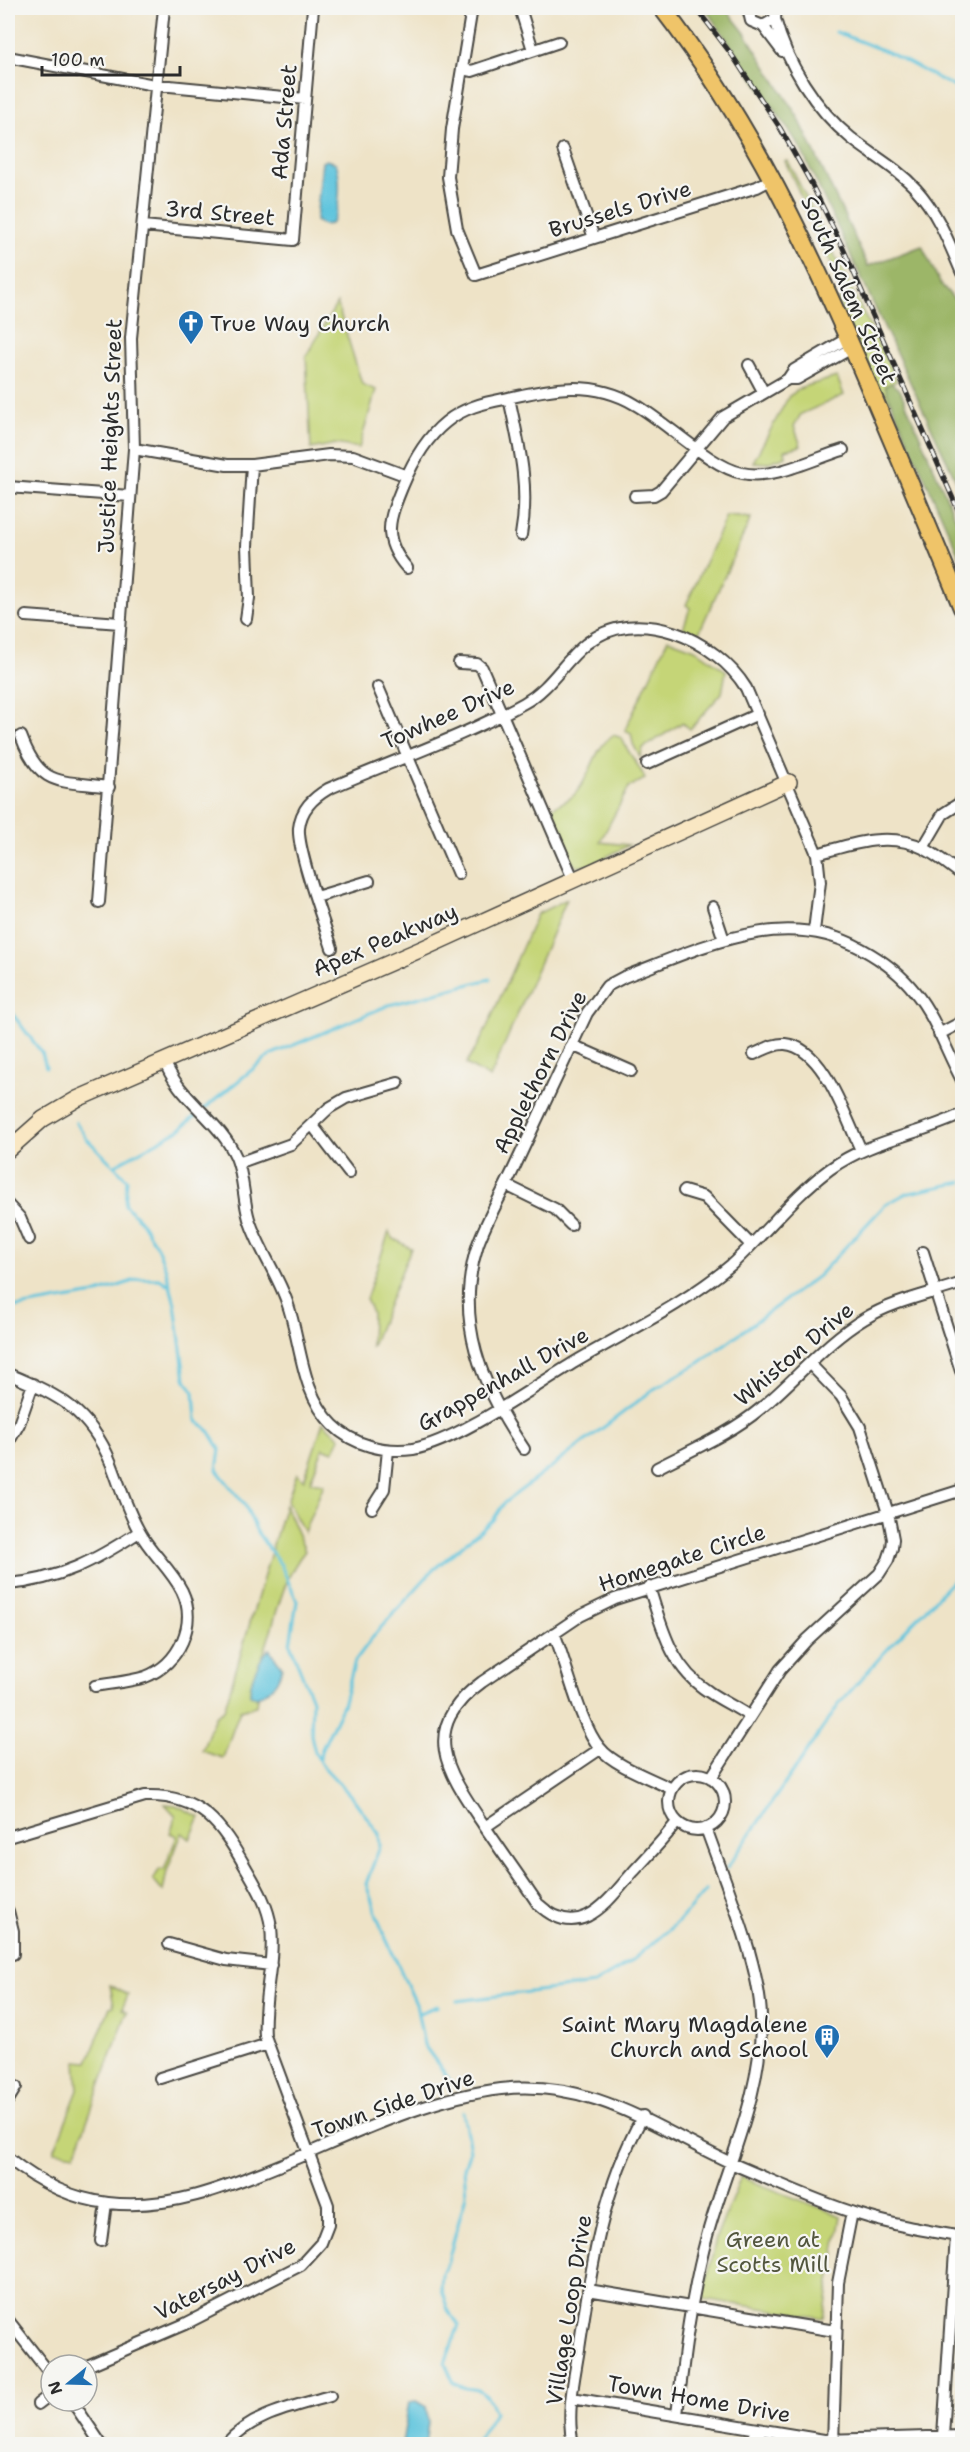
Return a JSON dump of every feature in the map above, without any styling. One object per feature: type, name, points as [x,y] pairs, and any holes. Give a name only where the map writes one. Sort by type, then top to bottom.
[{"type":"main road","name":"South Salem Street","points":[[662,8],[702,60],[774,178],[850,343],[963,608]]},
{"type":"main road","name":"Apex Peakway","points":[[8,1150],[43,1119],[77,1099],[574,881],[789,782]]},
{"type":"street","name":"Justice Heights Street","points":[[99,902],[134,449],[131,338],[164,8]]},
{"type":"street","name":"Ada Street","points":[[292,240],[313,8]]},
{"type":"street","points":[[472,8],[462,69],[472,71],[559,42]]},
{"type":"street","points":[[520,8],[533,50]]},
{"type":"street","points":[[747,8],[751,21],[763,26],[789,57],[804,83],[830,118],[850,137],[894,169],[921,194],[942,226],[963,273]]},
{"type":"street","points":[[763,26],[776,11]]},
{"type":"street","points":[[776,11],[789,57]]},
{"type":"street","points":[[8,57],[156,85],[305,99]]},
{"type":"street","name":"Brussels Drive","points":[[462,69],[448,162],[450,192],[457,230],[476,275],[757,187],[774,178]]},
{"type":"street","points":[[564,149],[594,238]]},
{"type":"street","name":"3rd Street","points":[[143,226],[292,240]]},
{"type":"street","points":[[635,496],[654,495],[660,491],[723,417],[788,379],[797,379],[850,343]]},
{"type":"street","points":[[749,365],[764,393]]},
{"type":"street","points":[[407,568],[395,554],[390,532],[392,515],[407,476],[425,443],[447,421],[465,409],[571,386],[602,390],[636,405],[726,468],[753,475],[777,471],[843,450]]},
{"type":"street","points":[[509,398],[524,470],[525,513],[521,535]]},
{"type":"street","points":[[134,449],[207,463],[252,465],[329,455],[345,456],[362,458],[407,476]]},
{"type":"street","points":[[246,618],[249,598],[247,546],[252,465]]},
{"type":"street","points":[[8,487],[130,496]]},
{"type":"street","points":[[26,616],[120,623]]},
{"type":"street","name":"Towhee Drive","points":[[332,948],[299,838],[299,827],[306,807],[328,789],[501,714],[540,693],[586,644],[605,631],[628,625],[655,627],[684,637],[719,656],[740,677],[789,782],[817,854],[820,882],[814,931]]},
{"type":"street","points":[[459,663],[477,664],[482,668],[574,881]]},
{"type":"street","points":[[378,687],[458,874]]},
{"type":"street","points":[[647,764],[759,714]]},
{"type":"street","points":[[21,736],[30,760],[42,773],[58,780],[109,787]]},
{"type":"street","points":[[923,848],[943,814],[960,803]]},
{"type":"street","points":[[817,854],[878,840],[902,841],[923,848],[963,875]]},
{"type":"street","points":[[316,897],[369,881]]},
{"type":"street","points":[[713,907],[724,940]]},
{"type":"street","name":"Applethorn Drive","points":[[524,1449],[485,1383],[474,1352],[468,1296],[479,1242],[594,1000],[614,981],[724,940],[758,930],[814,931],[859,947],[892,969],[916,993],[963,1080]]},
{"type":"street","points":[[939,1034],[963,1022]]},
{"type":"street","points":[[754,1054],[777,1044],[786,1044],[805,1051],[812,1057],[825,1075],[861,1150]]},
{"type":"street","points":[[572,1045],[631,1071]]},
{"type":"street","name":"Grappenhall Drive","points":[[164,1060],[174,1080],[229,1144],[238,1163],[250,1223],[288,1305],[315,1400],[332,1424],[345,1434],[365,1444],[388,1450],[415,1448],[433,1443],[500,1408],[701,1286],[751,1245],[816,1180],[861,1150],[963,1114]]},
{"type":"street","points":[[238,1163],[282,1149],[313,1126],[329,1108],[346,1098],[398,1083]]},
{"type":"street","points":[[313,1126],[349,1173]]},
{"type":"street","points":[[506,1185],[555,1209],[571,1226]]},
{"type":"street","points":[[684,1191],[704,1197],[751,1245]]},
{"type":"street","points":[[8,1205],[20,1218],[29,1239]]},
{"type":"street","points":[[923,1252],[961,1371]]},
{"type":"street","name":"Whiston Drive","points":[[657,1468],[747,1419],[834,1340],[864,1319],[892,1306],[963,1283]]},
{"type":"street","points":[[711,1778],[788,1659],[884,1568],[891,1554],[893,1539],[888,1513],[855,1416],[841,1396],[810,1364]]},
{"type":"street","points":[[8,1374],[33,1384],[66,1402],[97,1435],[139,1532],[181,1590],[187,1614],[185,1635],[175,1654],[155,1672],[137,1679],[95,1686]]},
{"type":"street","points":[[8,1443],[19,1424],[33,1384]]},
{"type":"street","points":[[372,1508],[384,1489],[388,1450]]},
{"type":"street","name":"Homegate Circle","points":[[677,1822],[597,1911],[582,1918],[567,1920],[553,1916],[538,1904],[449,1772],[444,1750],[447,1728],[454,1710],[468,1692],[554,1633],[599,1606],[649,1587],[963,1490]]},
{"type":"street","points":[[8,1584],[33,1582],[70,1572],[139,1532]]},
{"type":"street","points":[[649,1587],[666,1642],[678,1662],[708,1692],[749,1716]]},
{"type":"street","points":[[554,1633],[588,1729],[600,1749],[610,1758],[672,1789]]},
{"type":"street","points":[[485,1827],[600,1749]]},
{"type":"street","points":[[693,1774],[711,1778],[722,1791],[724,1809],[720,1817],[706,1828],[691,1830],[677,1822],[669,1806],[672,1789],[678,1781],[693,1774]]},
{"type":"street","name":"Vatersay Drive","points":[[8,1837],[146,1796],[175,1798],[198,1807],[226,1835],[262,1896],[271,1927],[271,1965],[264,2011],[268,2044],[326,2194],[328,2215],[325,2234],[309,2258],[291,2271],[215,2310],[99,2361]]},
{"type":"street","points":[[677,2415],[690,2306],[708,2233],[732,2163],[756,2076],[760,2014],[754,1972],[706,1828]]},
{"type":"street","points":[[8,1911],[14,1931],[13,1954]]},
{"type":"street","points":[[169,1944],[226,1960],[271,1965]]},
{"type":"street","points":[[160,2078],[268,2044]]},
{"type":"street","points":[[8,2100],[16,2087]]},
{"type":"street","name":"Town Side Drive","points":[[8,2158],[43,2183],[73,2195],[106,2203],[148,2205],[193,2197],[456,2098],[501,2089],[566,2091],[601,2099],[643,2116],[732,2163],[852,2212],[959,2236]]},
{"type":"street","name":"Village Loop Drive","points":[[573,2445],[570,2425],[572,2398],[588,2290],[605,2207],[618,2169],[643,2116]]},
{"type":"street","points":[[101,2241],[106,2203]]},
{"type":"street","points":[[833,2443],[838,2283],[852,2212]]},
{"type":"street","points":[[943,2436],[959,2236]]},
{"type":"street","points":[[588,2290],[835,2331]]},
{"type":"street","points":[[8,2320],[39,2360]]},
{"type":"street","points":[[226,2445],[241,2429],[256,2420],[330,2396]]},
{"type":"street","name":"Town Home Drive","points":[[572,2398],[833,2443],[963,2436]]},
{"type":"street","points":[[80,2413],[101,2445]]},
{"type":"street","points":[[752,2445],[757,2429]]},
{"type":"green space","points":[[705,8],[725,8],[745,33],[798,117],[868,266],[922,246],[940,283],[962,308],[962,493],[799,145]]},
{"type":"green space","points":[[785,161],[788,161],[897,381],[885,386],[890,398],[884,410],[837,300],[847,298]]},
{"type":"green space","points":[[337,303],[362,384],[376,390],[359,448],[335,444],[311,449],[306,356]]},
{"type":"green space","points":[[837,377],[844,395],[801,414],[794,426],[801,446],[785,450],[786,456],[767,463],[753,462],[789,396],[803,387]]},
{"type":"green space","points":[[891,383],[900,390],[962,533],[962,562],[888,395],[885,386]]},
{"type":"green space","points":[[726,516],[751,518],[697,637],[682,632],[690,608],[686,605]]},
{"type":"green space","points":[[668,639],[695,649],[726,671],[722,693],[690,729],[682,723],[643,748],[640,757],[633,744],[631,733],[625,730]]},
{"type":"green space","points":[[613,735],[622,738],[645,779],[629,787],[600,842],[629,845],[591,865],[577,867],[570,860],[549,809],[574,795],[585,780],[601,748]]},
{"type":"green space","points":[[567,899],[490,1078],[466,1064],[483,1036],[537,914]]},
{"type":"green space","points":[[389,1232],[392,1238],[411,1248],[371,1348],[372,1313],[366,1299]]},
{"type":"green space","points":[[323,1422],[340,1438],[333,1452],[323,1448],[310,1482],[324,1484],[304,1532],[287,1501],[297,1473],[304,1480]]},
{"type":"green space","points":[[285,1505],[305,1551],[285,1587],[253,1679],[250,1694],[257,1697],[256,1706],[240,1710],[223,1758],[202,1751],[215,1716],[224,1710]]},
{"type":"green space","points":[[165,1804],[176,1805],[200,1817],[190,1839],[182,1833],[167,1871],[163,1891],[153,1879],[160,1869],[164,1870],[177,1836],[170,1833],[176,1816]]},
{"type":"green space","points":[[110,1985],[128,1995],[122,2009],[127,2012],[75,2154],[54,2151],[78,2090],[76,2061],[88,2062],[110,2007],[114,2006]]},
{"type":"green space","name":"Green at Scotts Mill","points":[[741,2177],[841,2216],[824,2318],[703,2299],[716,2238]]},
{"type":"water","points":[[326,160],[336,163],[339,194],[337,211],[331,224],[323,225],[316,221],[322,162]]},
{"type":"water","points":[[269,1649],[282,1667],[279,1678],[274,1685],[257,1697],[250,1695],[255,1670]]},
{"type":"water","points":[[416,2401],[426,2407],[428,2422],[425,2444],[402,2444],[409,2402]]},
{"type":"waterway","points":[[836,32],[890,53],[962,91]]},
{"type":"waterway","points":[[204,1109],[270,1055],[389,1005],[490,979]]},
{"type":"waterway","points":[[8,1008],[42,1053],[46,1067]]},
{"type":"waterway","points":[[115,1165],[179,1130],[199,1113]]},
{"type":"waterway","points":[[76,1122],[86,1138],[127,1179],[125,1205],[140,1220],[157,1247],[165,1267],[175,1304],[185,1379],[194,1392],[196,1420],[210,1432],[220,1449],[217,1470],[245,1505],[257,1532],[281,1565],[297,1601],[290,1644],[312,1700],[311,1735],[315,1752],[321,1764],[352,1797],[379,1834],[380,1846],[366,1884],[382,1930],[416,2004],[424,2045],[451,2082]]},
{"type":"waterway","points":[[320,1759],[321,1751],[343,1705],[355,1661],[375,1634],[433,1570],[493,1520],[504,1503],[654,1389],[699,1363],[818,1276],[885,1205],[905,1194],[962,1182]]},
{"type":"waterway","points":[[8,1306],[18,1307],[95,1294],[139,1279],[160,1279],[168,1285]]},
{"type":"waterway","points":[[727,1868],[840,1703],[962,1571]]},
{"type":"waterway","points":[[457,2001],[594,1984],[629,1963],[679,1921],[706,1890]]},
{"type":"waterway","points":[[419,2013],[438,2006]]},
{"type":"waterway","points":[[463,2112],[470,2150],[464,2168],[466,2195],[448,2261],[442,2273],[441,2289],[448,2310],[459,2325],[445,2363],[454,2383],[467,2389],[481,2391],[490,2401],[495,2412],[475,2444]]},
{"type":"railway","points":[[696,8],[732,55],[780,128],[811,183],[843,248],[962,519]]},
{"type":"place","name":"True Way Church","points":[[191,346]]},
{"type":"place","name":"Saint Mary Magdalene Church and School","points":[[827,2060]]}]
